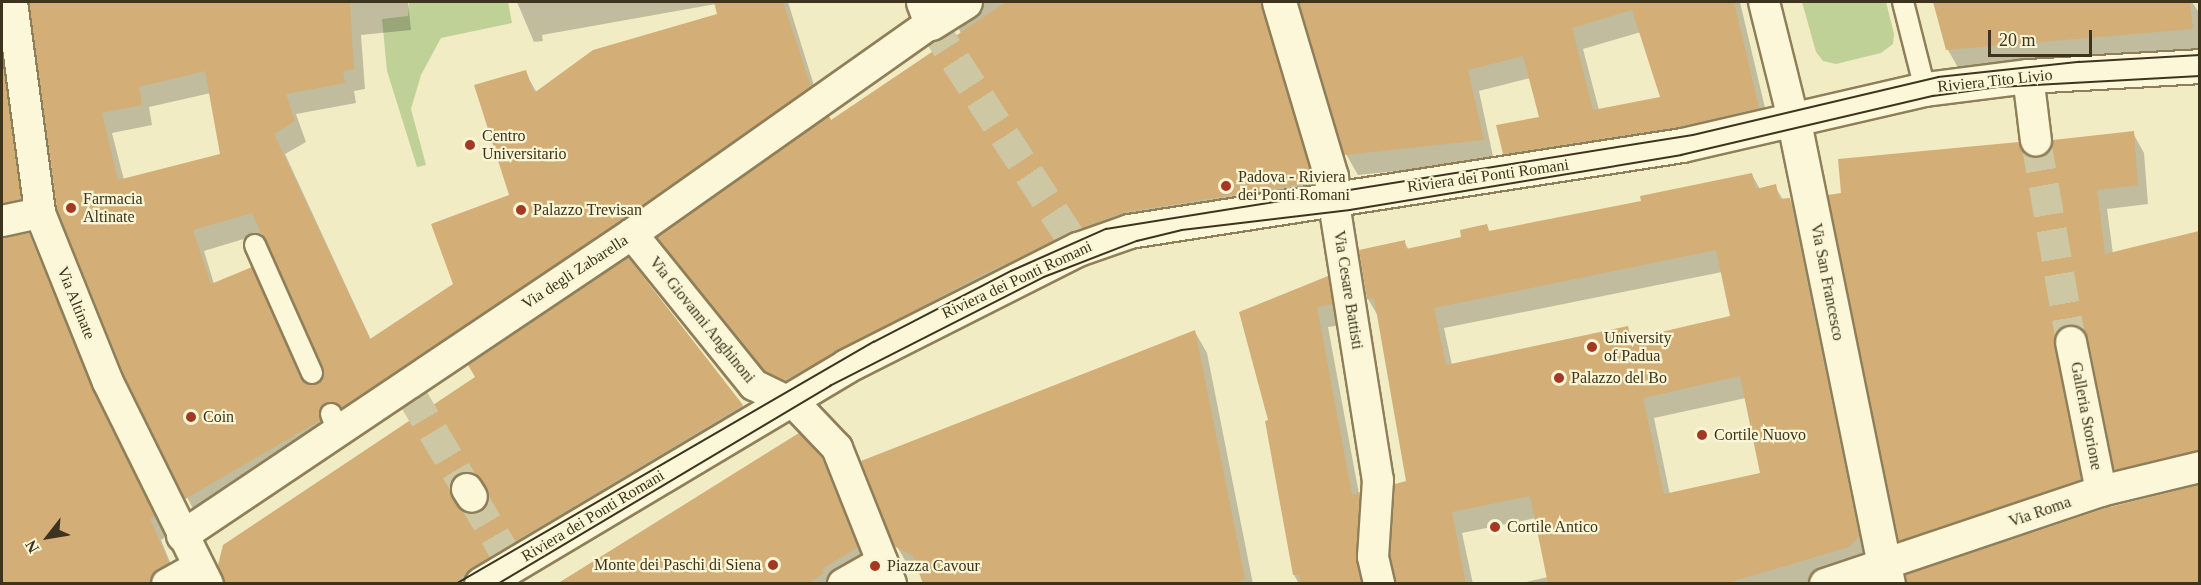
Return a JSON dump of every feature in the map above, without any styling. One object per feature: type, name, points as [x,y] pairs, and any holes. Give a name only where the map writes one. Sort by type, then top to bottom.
[{"type":"street","name":"Via Altinate","points":[[12,2],[40,213],[108,382],[203,575]]},
{"type":"street","name":"Via degli Zabarella","points":[[182,536],[334,422],[408,389],[632,234],[927,12],[965,2]]},
{"type":"street","name":"Via Cesare Battisti","points":[[1279,2],[1331,177],[1377,480],[1373,558],[1379,584]]},
{"type":"street","name":"Via San Francesco","points":[[1764,2],[1794,122],[1886,574]]},
{"type":"street","name":"Riviera Tito Livio","points":[[1794,122],[1925,89],[2028,76],[2199,66]]},
{"type":"street","points":[[2028,76],[2036,141]]},
{"type":"street","name":"Riviera dei Ponti Romani","points":[[481,584],[509,560],[787,400],[950,312],[1078,249],[1129,231],[1333,197],[1516,173],[1794,122]]},
{"type":"street","points":[[2,221],[40,213]]},
{"type":"street","name":"Via Giovanni Anghinoni","points":[[632,234],[754,385],[787,400],[837,448],[883,563]]},
{"type":"street","name":"Galleria Storione","points":[[2071,342],[2101,491]]},
{"type":"street","name":"Via Roma","points":[[1825,584],[1886,574],[2101,491],[2199,466]]},
{"type":"street","points":[[843,584],[883,563]]},
{"type":"street","points":[[167,584],[203,575]]},
{"type":"lane","points":[[1903,2],[1925,89]]},
{"type":"lane","points":[[255,244],[312,373]]},
{"type":"green space","points":[[409,2],[508,2],[512,23],[441,38],[421,75],[411,109],[426,165],[417,167],[387,71],[382,19],[408,16]]},
{"type":"green space","points":[[1802,2],[1886,2],[1894,34],[1893,44],[1881,53],[1836,64],[1823,61],[1816,52]]},
{"type":"building","points":[[29,2],[350,2],[354,69],[343,71],[345,83],[286,94],[295,121],[274,134],[370,339],[453,284],[431,224],[509,195],[474,85],[526,70],[534,93],[593,50],[717,14],[714,2],[783,2],[811,87],[622,220],[346,405],[341,408],[333,402],[326,403],[319,412],[321,420],[185,499],[124,375],[57,209]],"holes":[[[205,71],[220,154],[118,180],[102,113],[142,105],[139,87]],[[252,213],[323,368],[322,380],[316,384],[305,383],[301,378],[252,267],[211,284],[193,230]]]},
{"type":"building","points":[[1006,2],[1261,2],[1313,182],[1126,212],[1105,219],[983,274],[785,380],[765,371],[657,237],[829,116],[831,120]]},
{"type":"building","points":[[1298,2],[1734,2],[1759,108],[1678,127],[1503,154],[1496,125],[1539,117],[1523,56],[1468,70],[1484,140],[1344,155]],"holes":[[[1632,10],[1660,97],[1593,110],[1572,28]]]},
{"type":"building","points":[[1933,2],[2190,2],[2193,29],[1946,50]]},
{"type":"building","points":[[2,54],[21,199],[2,203]]},
{"type":"building","points":[[2134,131],[2138,185],[2097,190],[2105,254],[2199,231],[2199,450],[2114,470],[2088,339],[2077,326],[2067,325],[2055,336],[2054,345],[2081,480],[1898,541],[1828,195],[1841,193],[1838,159],[2019,142],[2023,152],[2038,158],[2047,154],[2053,140]]},
{"type":"building","name":"University of Padua","points":[[1752,173],[1756,189],[1776,184],[1779,199],[1790,198],[1859,536],[1849,547],[1724,584],[1548,584],[1530,496],[1452,512],[1466,584],[1396,584],[1390,556],[1395,484],[1406,481],[1374,298],[1367,299],[1359,250],[1405,240],[1406,249],[1461,237],[1460,230],[1487,224],[1489,231],[1641,201],[1640,196]],"holes":[[[1716,250],[1730,316],[1631,339],[1628,326],[1446,365],[1434,308]],[[1740,376],[1760,473],[1664,494],[1643,398]]]},
{"type":"building","points":[[29,233],[92,389],[155,516],[150,519],[169,563],[145,584],[2,584],[2,238]]},
{"type":"building","points":[[628,257],[743,405],[471,568],[454,584],[225,584],[218,565],[223,545],[475,377],[468,365]],"holes":[[[467,472],[481,479],[489,496],[487,506],[473,514],[458,507],[450,490],[452,480]]]},
{"type":"building","points":[[1328,276],[1333,304],[1317,307],[1352,495],[1360,492],[1356,556],[1361,584],[1301,584],[1299,575],[1293,575],[1265,421],[1268,420],[1239,312]]},
{"type":"building","points":[[1195,330],[1245,579],[1232,584],[923,584],[913,556],[894,546],[861,461]]},
{"type":"building","points":[[799,433],[822,458],[858,547],[822,569],[824,573],[807,584],[557,584]]},
{"type":"building","points":[[2199,485],[2199,584],[1906,584],[1905,575],[2106,508]]},
{"type":"tunnel","points":[[931,23],[1078,249]]},
{"type":"tunnel","points":[[2036,141],[2071,342]]},
{"type":"tunnel","points":[[410,393],[467,489]]},
{"type":"tunnel","points":[[472,497],[506,555]]},
{"type":"tram line","points":[[456,584],[874,342],[1011,271],[1106,229],[1693,135],[1938,77],[2079,62],[2200,55]]},
{"type":"tram line","points":[[498,584],[830,386],[1044,277],[1137,241],[1182,230],[1350,210],[1681,155],[1933,96],[1999,87],[2200,76]]},
{"type":"place","name":"Centro Universitario","points":[[470,145]]},
{"type":"place","name":"Padova - Riviera dei Ponti Romani","points":[[1226,186]]},
{"type":"place","name":"Farmacia Altinate","points":[[71,208]]},
{"type":"place","name":"Palazzo Trevisan","points":[[521,210]]},
{"type":"place","name":"University of Padua","points":[[1592,347]]},
{"type":"place","name":"Palazzo del Bo","points":[[1559,378]]},
{"type":"place","name":"Coin","points":[[191,417]]},
{"type":"place","name":"Cortile Nuovo","points":[[1702,435]]},
{"type":"place","name":"Cortile Antico","points":[[1495,527]]},
{"type":"place","name":"Monte dei Paschi di Siena","points":[[773,565]]},
{"type":"place","name":"Piazza Cavour","points":[[875,566]]}]
